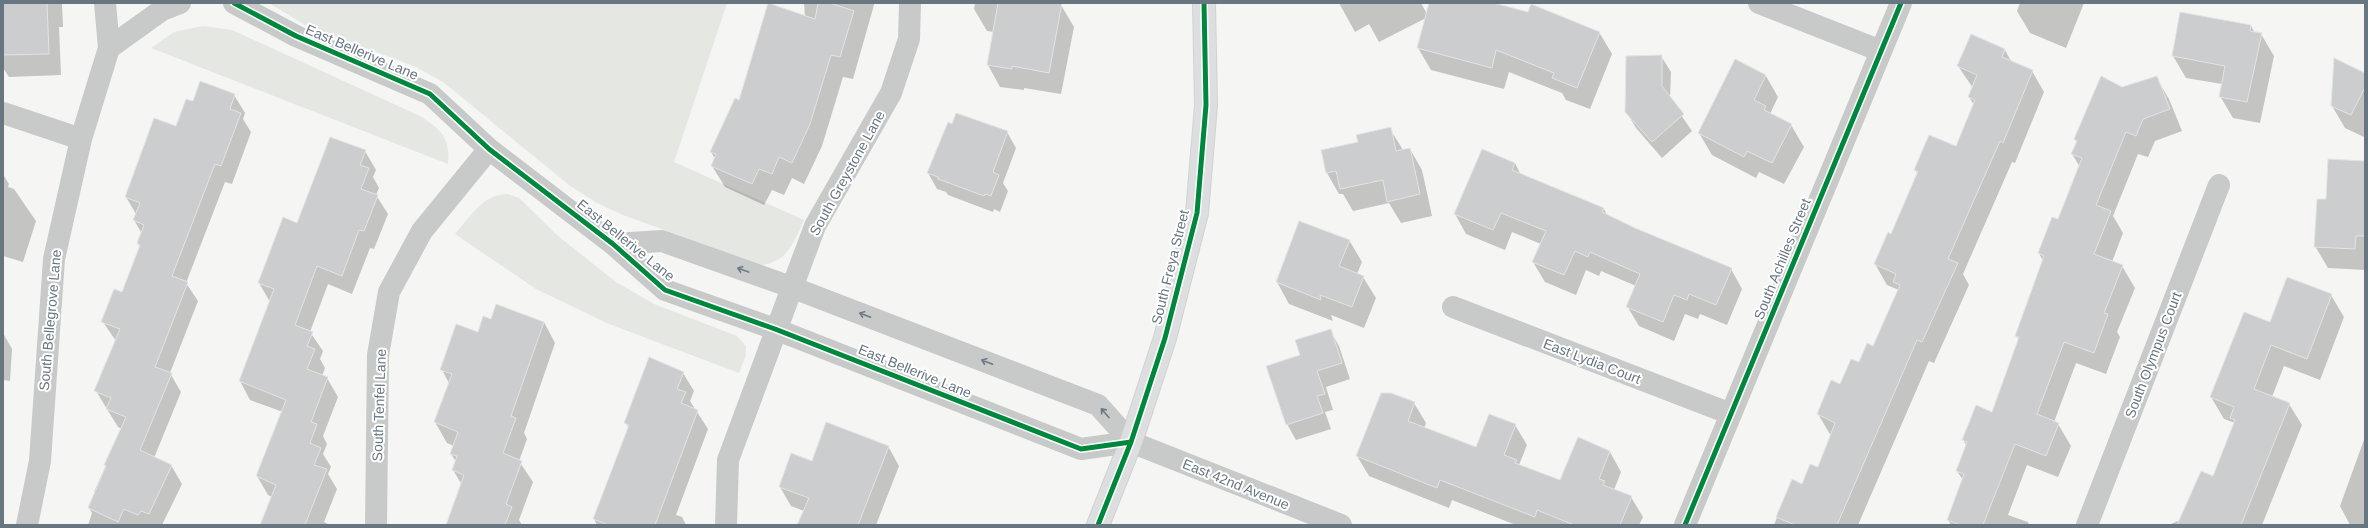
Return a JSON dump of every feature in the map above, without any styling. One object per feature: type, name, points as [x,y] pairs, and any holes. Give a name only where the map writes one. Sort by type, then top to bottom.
[{"type":"main road","name":"South Freya Street","points":[[1098,525],[1131,442],[1165,338],[1197,213],[1206,105],[1204,3]]},
{"type":"street","name":"South Bellegrove Lane","points":[[27,525],[40,461],[54,259],[80,139],[109,48],[105,3]]},
{"type":"street","points":[[109,48],[162,10],[180,3]]},
{"type":"street","name":"East Bellerive Lane","points":[[234,3],[296,36],[430,94],[489,149],[613,244],[665,290],[775,329],[1081,449],[1131,442]]},
{"type":"street","name":"South Greystone Lane","points":[[726,525],[728,460],[775,329],[815,226],[891,93],[909,39],[910,3]]},
{"type":"street","points":[[1759,3],[1881,51]]},
{"type":"street","name":"South Achilles Street","points":[[1686,525],[1901,3]]},
{"type":"street","points":[[3,112],[80,139]]},
{"type":"street","name":"South Tenfel Lane","points":[[376,525],[378,355],[390,292],[422,231],[489,149]]},
{"type":"street","name":"South Olympus Court","points":[[2087,525],[2219,185]]},
{"type":"street","name":"East Bellerive Lane","points":[[613,244],[662,241],[791,287],[1098,405],[1131,442]]},
{"type":"street","name":"East Lydia Court","points":[[1453,307],[1731,414]]},
{"type":"street","name":"East 42nd Avenue","points":[[1131,442],[1341,525]]},
{"type":"shaded area","points":[[269,3],[727,3],[674,162],[804,220],[789,250],[778,260],[761,265],[623,215],[597,203],[569,185],[443,82],[416,67],[305,25]]},
{"type":"shaded area","points":[[203,26],[232,30],[422,117],[444,136],[448,148],[448,164],[151,48],[174,32]]},
{"type":"shaded area","points":[[507,194],[519,198],[558,236],[616,282],[654,304],[737,336],[746,346],[746,355],[739,373],[609,324],[536,289],[455,234],[484,202],[498,195]]},
{"type":"building","points":[[3,3],[47,3],[49,54],[3,55]]},
{"type":"building","points":[[768,3],[815,19],[818,3],[830,3],[854,11],[840,57],[831,55],[810,124],[792,163],[779,157],[772,174],[759,169],[752,184],[711,166],[716,154],[710,152],[735,98],[739,100]]},
{"type":"building","points":[[998,3],[1062,3],[1049,73],[1012,66],[1012,69],[987,65]]},
{"type":"building","points":[[1429,3],[1494,3],[1528,12],[1531,4],[1600,32],[1577,88],[1552,78],[1554,73],[1496,50],[1492,68],[1417,48]]},
{"type":"building","points":[[2180,12],[2251,25],[2250,31],[2262,33],[2247,102],[2219,97],[2225,66],[2172,56]]},
{"type":"building","points":[[1971,34],[2005,49],[2002,57],[2033,70],[2003,143],[2000,141],[1948,259],[1958,263],[1922,342],[1917,340],[1837,525],[1795,525],[1776,517],[1792,479],[1802,484],[1810,464],[1818,467],[1835,423],[1817,414],[1831,380],[1840,384],[1851,359],[1859,362],[1867,343],[1873,346],[1900,285],[1893,282],[1896,274],[1874,264],[1888,232],[1891,234],[1918,171],[1914,170],[1929,135],[1956,146],[1975,100],[1968,97],[1977,75],[1957,66]]},
{"type":"building","points":[[1662,55],[1662,86],[1684,114],[1652,142],[1625,112],[1626,56]]},
{"type":"building","points":[[2334,58],[2365,73],[2365,87],[2351,115],[2331,106]]},
{"type":"building","points":[[1735,59],[1766,75],[1754,100],[1766,106],[1764,110],[1792,124],[1772,163],[1747,151],[1744,157],[1698,133]]},
{"type":"building","points":[[2101,76],[2122,87],[2157,76],[2170,109],[2143,119],[2136,136],[2126,132],[2096,205],[2111,211],[2094,254],[2123,265],[2104,313],[2108,314],[2094,353],[2064,342],[2037,414],[2059,423],[2046,456],[2015,444],[1983,525],[1960,525],[1947,520],[1964,474],[1956,471],[1967,442],[1962,440],[1976,405],[1992,412],[2019,337],[2015,336],[2044,256],[2038,253],[2052,217],[2058,219],[2082,158],[2071,154],[2077,141],[2074,139]]},
{"type":"building","points":[[200,81],[235,94],[230,109],[241,113],[221,166],[215,164],[172,276],[188,282],[155,367],[172,373],[140,450],[172,465],[149,514],[141,511],[138,515],[124,509],[118,522],[88,508],[106,466],[104,465],[126,417],[106,409],[111,398],[94,391],[120,329],[101,322],[114,289],[122,292],[140,245],[137,243],[144,225],[133,220],[140,203],[125,197],[154,118],[176,126],[186,99],[193,101]]},
{"type":"building","points":[[956,113],[1008,131],[993,172],[999,175],[991,196],[985,194],[984,196],[938,179],[938,177],[927,173],[948,122],[952,124]]},
{"type":"building","points":[[1391,127],[1396,151],[1410,148],[1420,194],[1387,202],[1383,180],[1340,189],[1336,171],[1326,173],[1321,150],[1358,142],[1356,135]]},
{"type":"building","points":[[330,137],[366,150],[360,165],[369,168],[361,189],[378,195],[364,231],[359,230],[342,276],[317,266],[295,325],[313,332],[307,346],[315,349],[307,369],[328,377],[311,422],[317,424],[310,443],[321,448],[314,465],[327,469],[305,525],[260,525],[276,485],[256,476],[286,400],[239,381],[274,289],[258,283],[283,217],[297,223]]},
{"type":"building","points":[[1482,149],[1515,163],[1512,170],[1604,208],[1602,212],[1635,228],[1732,268],[1716,305],[1689,294],[1687,300],[1674,295],[1663,322],[1626,307],[1640,274],[1590,252],[1588,257],[1575,251],[1564,275],[1532,262],[1546,231],[1501,213],[1493,230],[1454,214]]},
{"type":"building","points":[[2328,159],[2365,161],[2365,236],[2356,236],[2355,249],[2314,247],[2317,199],[2326,199]]},
{"type":"building","points":[[1299,221],[1350,240],[1339,266],[1364,276],[1352,307],[1320,295],[1321,300],[1276,282]]},
{"type":"building","points":[[2287,277],[2332,294],[2307,359],[2271,345],[2254,389],[2290,403],[2241,525],[2177,525],[2201,471],[2213,476],[2235,420],[2230,418],[2234,407],[2210,397],[2244,312],[2270,322]]},
{"type":"building","points":[[496,304],[544,322],[511,416],[516,418],[503,453],[522,461],[506,504],[512,507],[505,525],[446,525],[464,475],[452,470],[457,456],[450,454],[458,432],[434,422],[452,374],[440,370],[456,324],[478,332],[483,316],[491,319]]},
{"type":"building","points":[[1331,329],[1342,363],[1317,371],[1325,394],[1317,396],[1323,413],[1286,425],[1266,366],[1300,355],[1295,340]]},
{"type":"building","points":[[649,357],[684,372],[677,389],[686,392],[681,403],[698,410],[655,525],[608,525],[593,519],[629,425],[624,423]]},
{"type":"building","points":[[1381,393],[1391,393],[1415,402],[1408,421],[1476,447],[1489,414],[1516,424],[1504,455],[1517,460],[1515,463],[1560,480],[1578,437],[1610,451],[1599,479],[1605,481],[1603,485],[1632,496],[1620,525],[1574,525],[1537,510],[1535,517],[1440,480],[1437,488],[1356,456]]},
{"type":"building","points":[[826,422],[889,446],[858,525],[797,525],[809,498],[779,487],[791,453],[812,461]]},
{"type":"cycle path","points":[[234,3],[296,36],[430,94],[489,149],[613,244],[665,290],[775,329],[1081,449],[1131,442]]},
{"type":"cycle path","points":[[1098,525],[1131,442],[1165,338],[1197,213],[1206,105],[1204,3]]},
{"type":"cycle path","points":[[1685,525],[1901,3]]}]
